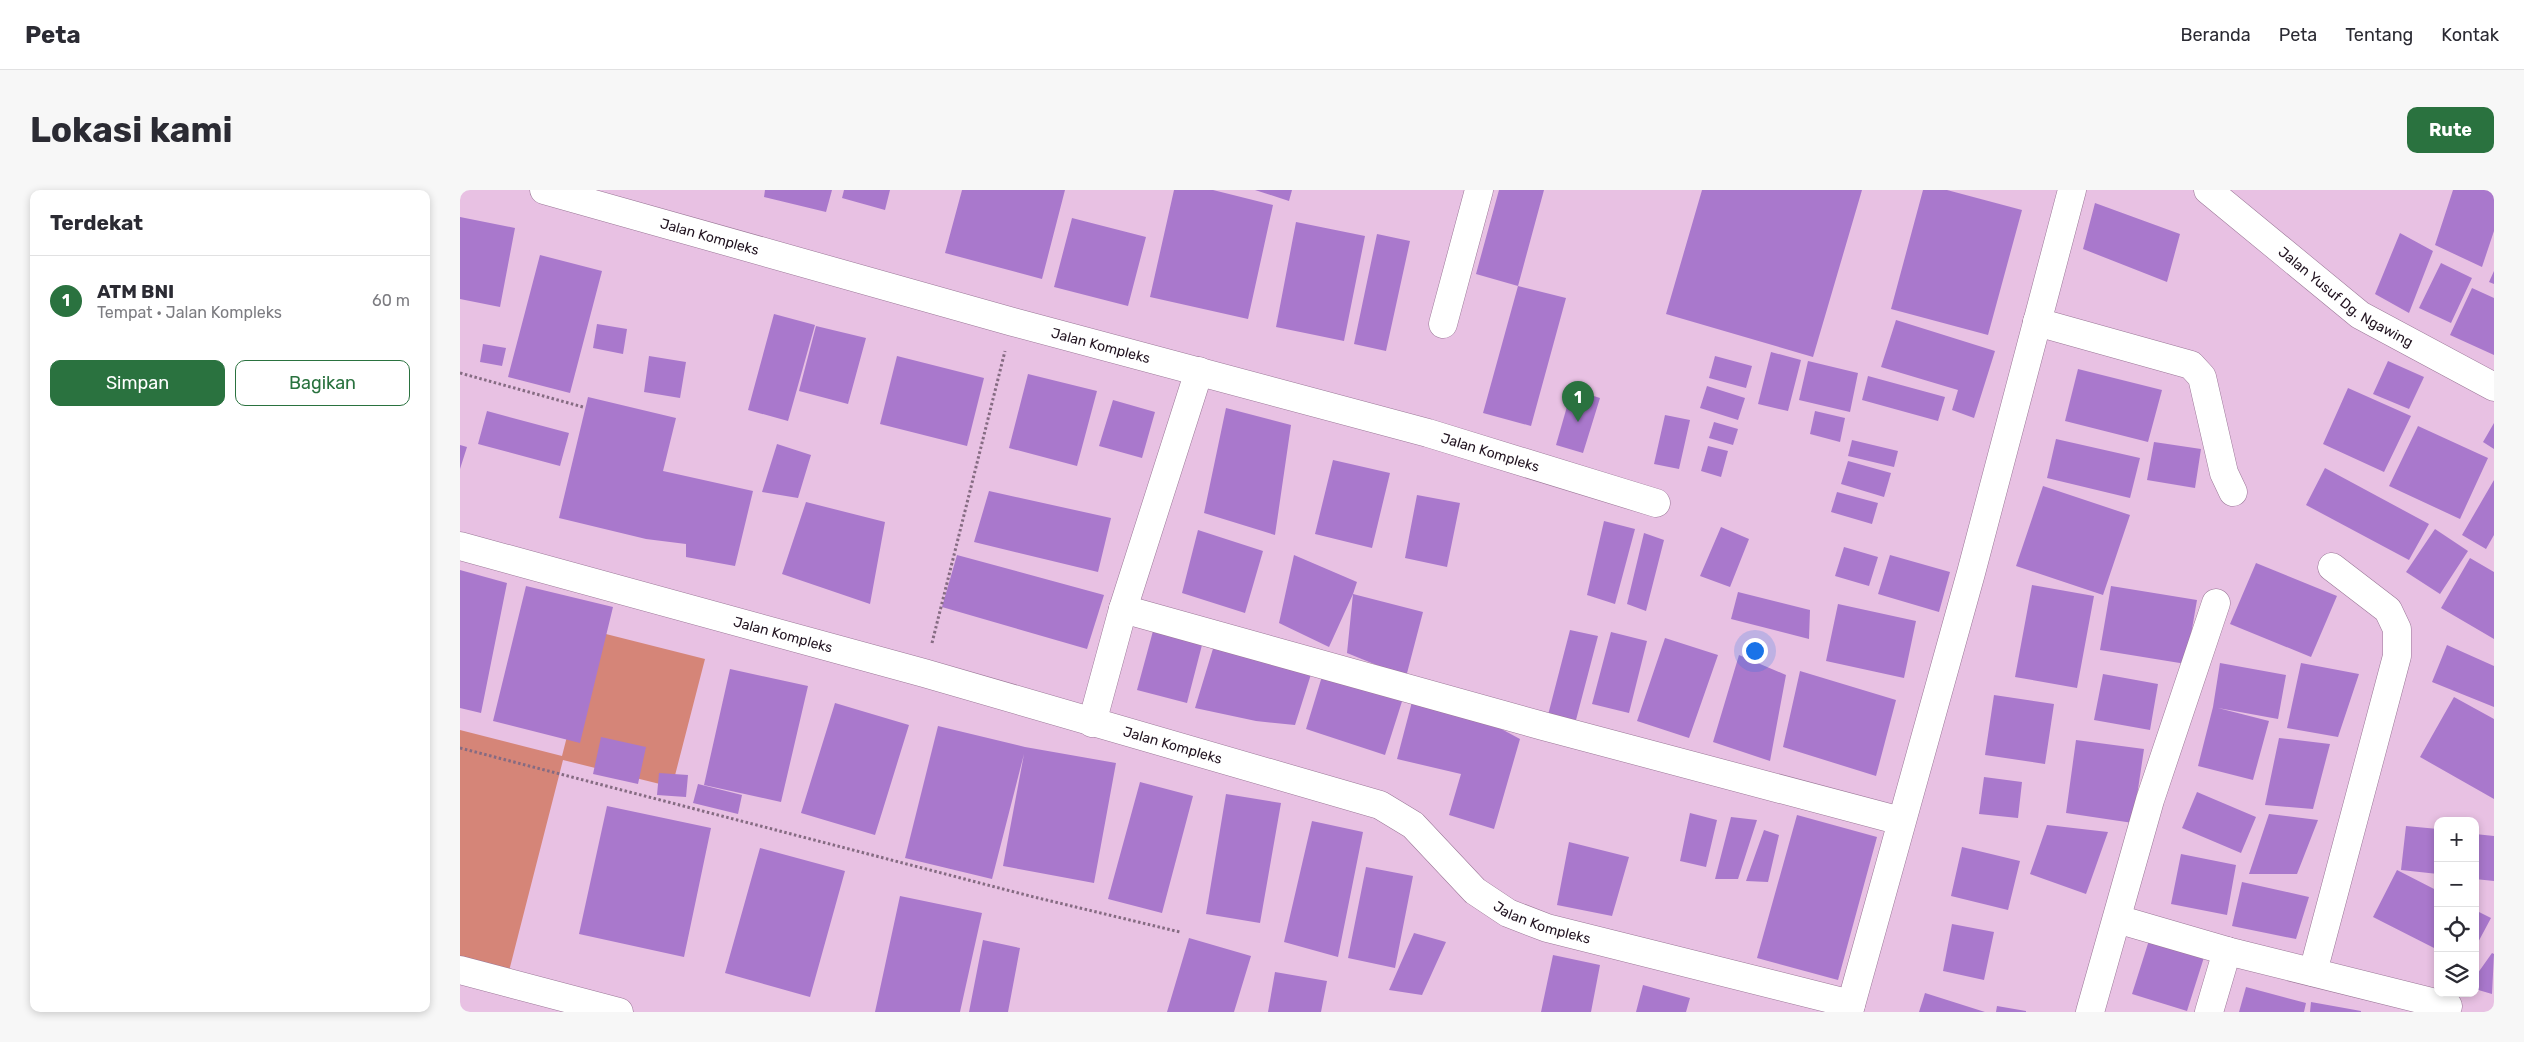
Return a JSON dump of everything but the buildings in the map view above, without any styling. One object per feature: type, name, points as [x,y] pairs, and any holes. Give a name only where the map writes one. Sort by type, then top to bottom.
[{"type":"street","name":"Jalan Kompleks","points":[[544,190],[1013,322],[1428,433],[1656,503]]},
{"type":"street","points":[[1443,324],[1479,190]]},
{"type":"street","points":[[1850,1008],[1972,573],[2072,190]]},
{"type":"street","name":"Jalan Yusuf Dg. Ngawing","points":[[2208,190],[2360,315],[2494,388]]},
{"type":"street","points":[[2037,322],[2191,365],[2202,377],[2224,473],[2233,492]]},
{"type":"street","points":[[1092,723],[1123,609],[1199,371]]},
{"type":"street","name":"Jalan Kompleks","points":[[460,546],[924,673],[1380,805],[1413,825],[1475,891],[1508,913],[1547,928],[1850,1008]]},
{"type":"street","points":[[2313,972],[2397,656],[2397,629],[2388,610],[2332,567]]},
{"type":"street","points":[[2090,1012],[2150,800],[2216,603]]},
{"type":"street","points":[[1123,609],[1543,726],[1901,821]]},
{"type":"street","points":[[2117,919],[2227,951],[2448,1006]]},
{"type":"street","points":[[2209,1012],[2227,951]]},
{"type":"street","points":[[460,970],[619,1012]]},
{"type":"path","points":[[924,673],[1013,322]]},
{"type":"path","points":[[460,373],[582,407]]},
{"type":"path","points":[[460,748],[1030,896],[1180,932]]},
{"type":"shaded area","points":[[594,631],[705,659],[672,787],[563,760],[508,975],[460,963],[460,730],[562,756]]},
{"type":"place","name":"ATM BNI","points":[[1578,422]]}]
